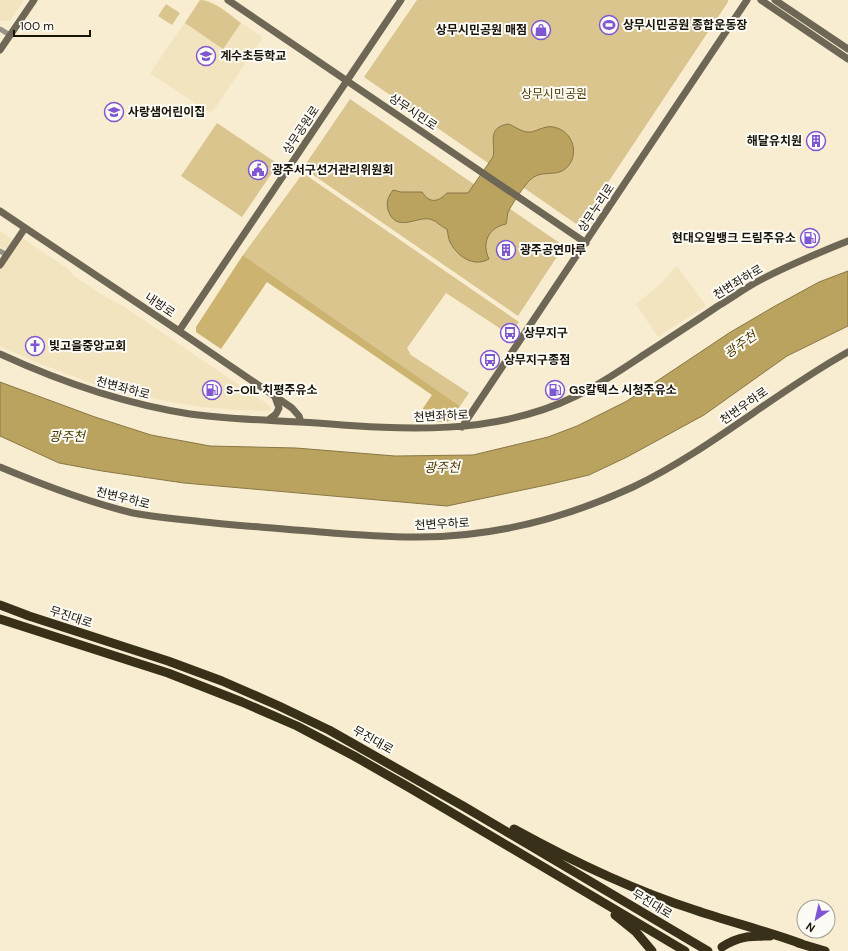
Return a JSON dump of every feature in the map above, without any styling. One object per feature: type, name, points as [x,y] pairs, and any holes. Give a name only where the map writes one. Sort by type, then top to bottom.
[{"type":"highway","name":"무진대로","points":[[0,605],[29,616],[168,661],[222,681],[330,730],[463,806],[708,951]]},
{"type":"highway","name":"무진대로","points":[[0,619],[168,673],[242,702],[297,726],[354,756],[685,951]]},
{"type":"highway","points":[[463,806],[492,818],[597,872],[643,892],[694,910],[825,951]]},
{"type":"highway","points":[[577,886],[598,905],[621,919],[636,932],[652,951]]},
{"type":"highway","points":[[722,947],[735,939],[750,936],[770,936],[802,944]]},
{"type":"street","points":[[0,50],[34,0]]},
{"type":"street","name":"상무시민로","points":[[228,0],[586,243]]},
{"type":"street","name":"상무공원로","points":[[179,331],[401,0]]},
{"type":"street","name":"상무누리로","points":[[462,427],[747,0]]},
{"type":"street","points":[[761,0],[848,59]]},
{"type":"street","points":[[775,0],[848,49]]},
{"type":"street","points":[[0,29],[10,35]]},
{"type":"street","name":"내방로","points":[[0,211],[292,408],[299,416],[301,422]]},
{"type":"street","points":[[0,265],[25,228]]},
{"type":"street","name":"천변좌하로","points":[[0,354],[36,371],[66,382],[128,401],[190,414],[401,428],[462,427],[501,422],[543,410],[575,396],[607,379],[752,284],[848,241]]},
{"type":"street","points":[[0,251],[6,255]]},
{"type":"street","name":"천변우하로","points":[[0,467],[32,481],[93,502],[134,513],[165,518],[383,536],[415,537],[478,533],[519,526],[562,515],[588,506],[632,487],[666,470],[698,450],[819,368],[848,352]]},
{"type":"street","points":[[268,420],[276,414],[279,408],[275,397]]},
{"type":"shaded area","points":[[0,0],[24,0],[10,21],[2,21],[0,20]]},
{"type":"shaded area","name":"계수초등학교","points":[[200,0],[205,0],[214,5],[261,36],[262,39],[213,111],[209,112],[150,73]]},
{"type":"shaded area","points":[[0,231],[13,240],[7,248],[4,249],[0,246]]},
{"type":"shaded area","points":[[21,237],[68,269],[74,276],[106,297],[123,306],[270,406],[271,410],[235,410],[202,407],[128,393],[97,385],[35,362],[0,346],[0,268]]},
{"type":"shaded area","points":[[243,255],[460,406],[449,421],[415,420],[432,395],[267,282],[221,349],[196,332],[196,327]]},
{"type":"shaded area","points":[[677,266],[706,306],[658,337],[636,304],[657,287]]},
{"type":"green space","points":[[200,0],[211,2],[241,23],[223,49],[185,23]]},
{"type":"green space","name":"상무시민공원","points":[[417,0],[728,0],[728,2],[579,226],[364,77]]},
{"type":"green space","points":[[166,4],[180,13],[172,25],[158,16]]},
{"type":"green space","points":[[350,99],[564,246],[518,316],[303,168]]},
{"type":"green space","points":[[217,123],[278,164],[242,217],[181,176]]},
{"type":"green space","points":[[303,173],[519,322],[510,335],[446,293],[407,348],[411,355],[469,393],[460,406],[243,255]]},
{"type":"water","points":[[508,124],[528,132],[547,127],[557,128],[563,131],[572,142],[573,155],[568,167],[562,171],[538,175],[528,182],[508,212],[506,224],[495,228],[488,237],[486,247],[489,259],[477,262],[461,256],[450,242],[447,229],[432,220],[424,219],[401,222],[396,221],[391,217],[387,202],[393,190],[401,192],[422,192],[431,200],[437,200],[447,193],[468,193],[493,157],[494,133],[501,126]]},
{"type":"water","name":"광주천","points":[[848,271],[848,326],[787,356],[704,415],[627,457],[589,475],[447,506],[184,483],[102,471],[59,463],[0,436],[0,382],[95,417],[151,435],[210,446],[296,448],[395,456],[473,455],[548,437],[577,426],[627,401],[729,333],[775,306],[819,282]]},
{"type":"place","name":"상무시민공원 종합운동장","points":[[609,25]]},
{"type":"place","name":"상무시민공원 매점","points":[[541,30]]},
{"type":"place","name":"계수초등학교","points":[[206,56]]},
{"type":"place","name":"사랑샘어린이집","points":[[114,112]]},
{"type":"place","name":"해달유치원","points":[[816,141]]},
{"type":"place","name":"광주서구선거관리위원회","points":[[258,170]]},
{"type":"place","name":"현대오일뱅크 드림주유소","points":[[810,238]]},
{"type":"place","name":"광주공연마루","points":[[506,250]]},
{"type":"place","name":"상무지구","points":[[510,333]]},
{"type":"place","name":"빛고을중앙교회","points":[[35,346]]},
{"type":"place","name":"상무지구종점","points":[[490,360]]},
{"type":"place","name":"S-OIL 치평주유소","points":[[212,390]]},
{"type":"place","name":"GS칼텍스 시청주유소","points":[[555,390]]}]
